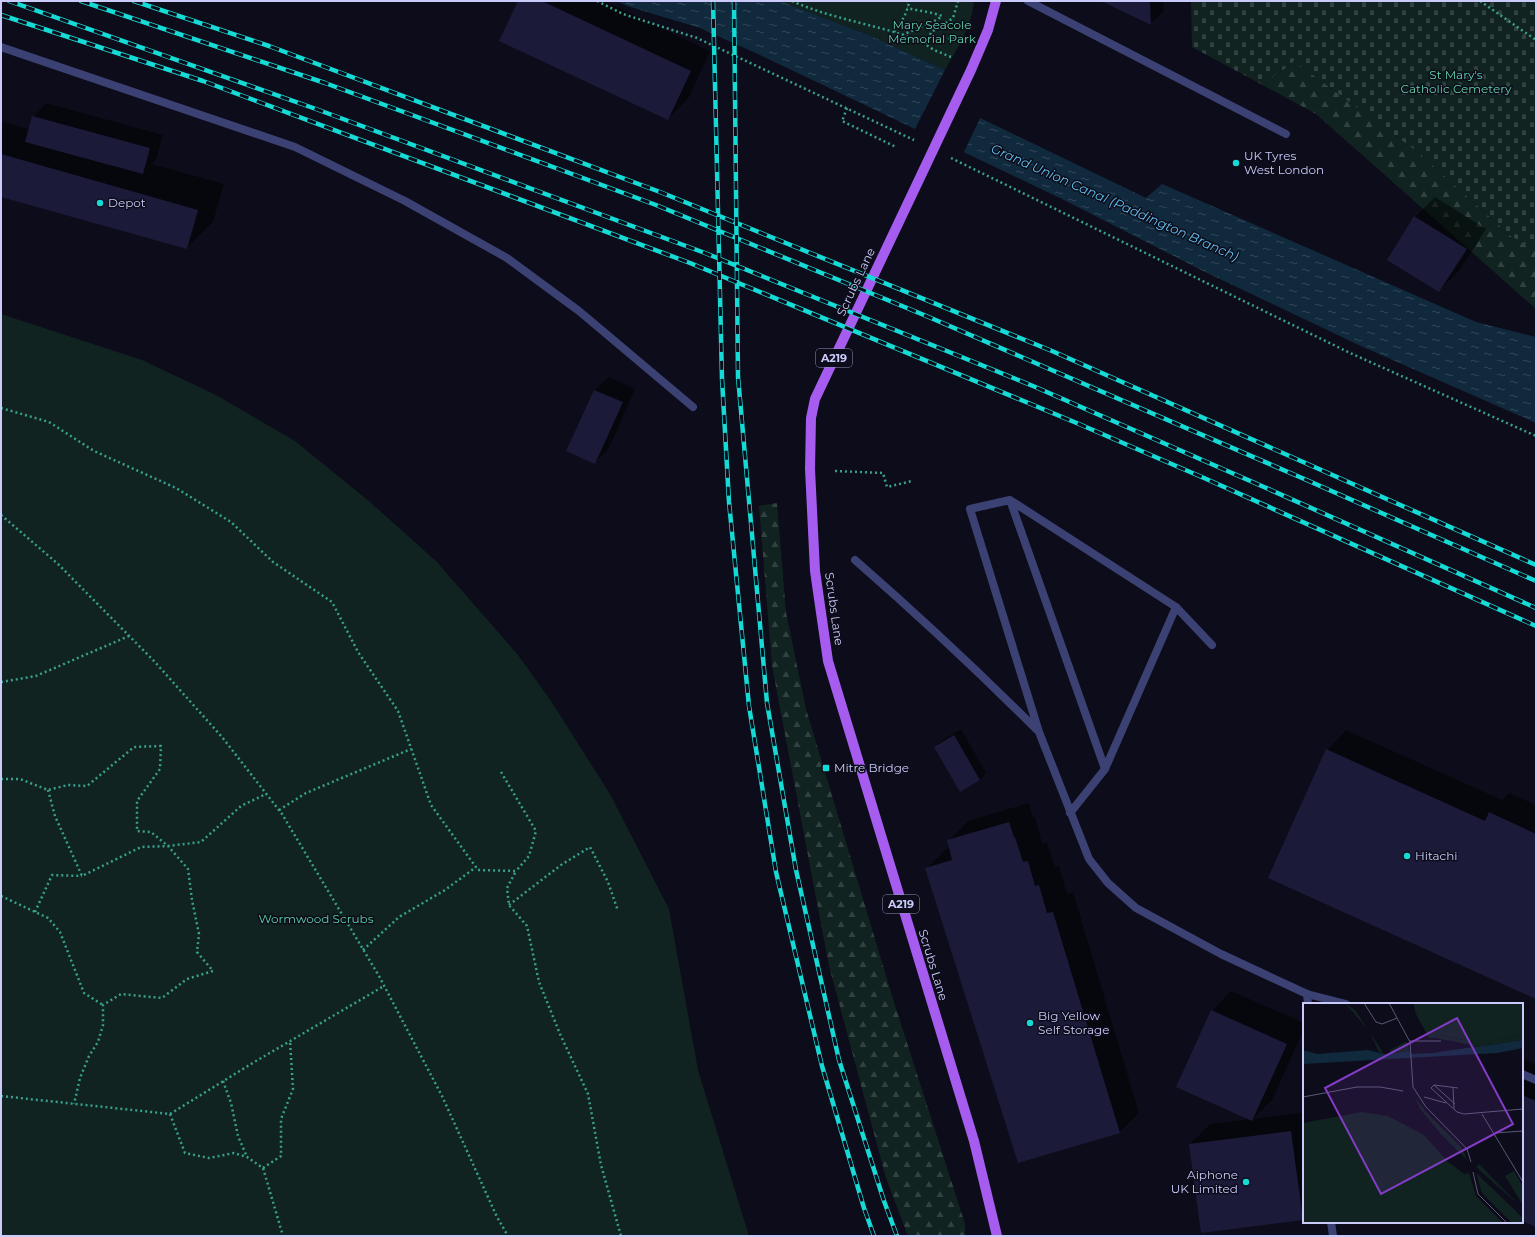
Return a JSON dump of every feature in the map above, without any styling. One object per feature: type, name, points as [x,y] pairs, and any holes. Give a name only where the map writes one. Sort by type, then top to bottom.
[{"type":"main road","name":"Scrubs Lane","points":[[996,1],[988,30],[970,70],[815,399],[810,418],[810,469],[815,571],[828,661],[974,1141],[997,1236]]},
{"type":"street","points":[[1028,1],[1286,134]]},
{"type":"street","points":[[1,47],[295,146],[405,202],[507,258],[579,311],[693,407]]},
{"type":"street","points":[[1010,500],[1105,769]]},
{"type":"street","points":[[1212,645],[1176,607],[1010,500],[970,509],[1039,732],[1089,859],[1108,883],[1136,908],[1221,954],[1307,994],[1342,1003]]},
{"type":"street","points":[[855,560],[902,601],[974,668],[1039,732]]},
{"type":"street","points":[[1070,813],[1105,769],[1176,607]]},
{"type":"street","points":[[1307,994],[1308,1003]]},
{"type":"street","points":[[1523,1074],[1536,1080]]},
{"type":"street","points":[[1331,1223],[1333,1236]]},
{"type":"path","points":[[597,1],[623,14],[697,38],[919,143]]},
{"type":"path","points":[[792,1],[809,9],[926,42],[955,38]]},
{"type":"path","points":[[894,32],[902,22],[908,8],[909,3],[907,1]]},
{"type":"path","points":[[926,42],[931,32],[953,18],[958,1]]},
{"type":"path","points":[[1480,1],[1536,40]]},
{"type":"path","points":[[901,35],[937,20],[942,16],[934,13],[924,13],[908,8]]},
{"type":"path","points":[[926,42],[934,50],[951,58]]},
{"type":"path","points":[[847,108],[842,121],[896,147]]},
{"type":"path","points":[[948,156],[1350,352],[1536,436]]},
{"type":"path","points":[[1,408],[49,422],[94,451],[176,488],[231,522],[273,562],[332,602],[358,652],[398,711],[431,805],[478,870],[516,871]]},
{"type":"path","points":[[835,471],[883,473],[887,487],[912,481]]},
{"type":"path","points":[[1,515],[58,564],[154,661],[222,737],[279,810],[384,986],[442,1096],[497,1217],[508,1236]]},
{"type":"path","points":[[1,682],[36,676],[128,636]]},
{"type":"path","points":[[1,779],[20,779],[48,790],[68,785],[87,786],[134,747],[161,746],[160,769],[137,801],[137,831],[151,832],[168,846],[188,869],[192,900],[199,934],[197,952],[213,971],[187,979],[162,998],[121,994],[103,1005]]},
{"type":"path","points":[[279,810],[306,793],[411,749]]},
{"type":"path","points":[[501,772],[536,831],[529,856],[516,871],[507,888],[509,905],[527,926],[539,982],[560,1034],[588,1094],[601,1165],[621,1236]]},
{"type":"path","points":[[48,790],[55,816],[82,876]]},
{"type":"path","points":[[35,912],[52,875],[82,876],[141,847],[168,846],[201,842],[241,806],[266,794]]},
{"type":"path","points":[[509,905],[561,865],[590,847],[608,882],[618,911]]},
{"type":"path","points":[[363,950],[399,916],[445,890],[476,867]]},
{"type":"path","points":[[1,896],[48,918],[60,932],[84,993],[103,1005]]},
{"type":"path","points":[[1,1096],[170,1114],[384,986]]},
{"type":"path","points":[[74,1104],[80,1078],[89,1056],[98,1042],[103,1025],[103,1005]]},
{"type":"path","points":[[263,1168],[281,1156],[281,1119],[293,1089],[290,1041]]},
{"type":"path","points":[[223,1081],[231,1103],[238,1136],[248,1157]]},
{"type":"path","points":[[170,1114],[185,1153],[209,1158],[234,1153],[248,1157],[263,1168],[283,1236]]},
{"type":"green space","name":"Mary Seacole Memorial Park","points":[[780,1],[974,1],[973,10],[967,28],[959,46],[945,70],[871,36]]},
{"type":"green space","name":"St Mary's Catholic Cemetery","points":[[1191,1],[1536,1],[1536,250],[1511,236],[1419,153],[1294,61],[1277,74],[1257,82],[1192,47]]},
{"type":"green space","points":[[1294,61],[1419,153],[1511,236],[1536,250],[1536,309],[1316,114],[1257,82],[1277,74]]},
{"type":"green space","name":"Wormwood Scrubs","points":[[1,314],[142,360],[216,395],[295,441],[370,502],[436,561],[518,655],[551,701],[610,794],[669,909],[698,1070],[749,1236],[1,1236]]},
{"type":"green space","points":[[777,503],[786,612],[806,709],[893,999],[965,1224],[965,1236],[908,1236],[886,1178],[829,966],[772,666],[759,506]]},
{"type":"water","name":"Grand Union Canal (Paddington Branch)","points":[[617,1],[780,1],[871,36],[945,70],[951,104],[1146,198],[1162,184],[1476,322],[1536,337],[1536,423],[1363,347],[1205,272],[1064,200],[760,55],[700,28],[627,6]]},
{"type":"pier","points":[[945,70],[947,71],[953,103],[981,116],[963,154],[914,131]]},
{"type":"building","points":[[518,1],[542,1],[691,71],[668,120],[499,41]]},
{"type":"building","points":[[1101,1],[1150,1],[1151,25]]},
{"type":"building","points":[[32,116],[150,148],[143,174],[25,142]]},
{"type":"building","name":"Depot","points":[[1,154],[198,210],[187,249],[1,197]]},
{"type":"building","points":[[1414,216],[1467,249],[1439,292],[1387,260]]},
{"type":"building","points":[[594,390],[623,402],[595,464],[566,451]]},
{"type":"building","points":[[954,735],[980,780],[960,792],[934,747]]},
{"type":"building","name":"Hitachi","points":[[1326,749],[1485,821],[1489,812],[1536,834],[1536,999],[1268,878]]},
{"type":"building","name":"Big Yellow Self Storage","points":[[1009,822],[1023,862],[1028,861],[1035,886],[1039,885],[1047,913],[1053,912],[1120,1133],[1018,1163],[925,868],[952,860],[947,840]]},
{"type":"building","points":[[1211,1010],[1287,1044],[1252,1121],[1176,1087]]},
{"type":"building","points":[[1523,1095],[1536,1101],[1536,1227],[1523,1221]]},
{"type":"building","name":"Aiphone UK Limited","points":[[1291,1131],[1303,1220],[1201,1233],[1189,1144]]},
{"type":"railway","points":[[9,1],[316,109],[705,253],[1033,386],[1536,608]]},
{"type":"railway","points":[[81,1],[325,83],[656,205],[924,315],[1536,581]]},
{"type":"railway","points":[[134,1],[269,46],[660,192],[1052,351],[1536,565]]},
{"type":"railway","points":[[713,1],[722,379],[729,502],[749,706],[776,872],[822,1066],[864,1208],[874,1236]]},
{"type":"railway","points":[[734,1],[738,377],[767,703],[796,870],[839,1060],[884,1201],[897,1236]]},
{"type":"railway","points":[[1,15],[203,81],[690,263],[1079,424],[1536,626]]},
{"type":"place","name":"UK Tyres West London","points":[[1236,163]]},
{"type":"place","name":"Depot","points":[[100,203]]},
{"type":"place","name":"Mitre Bridge","points":[[826,768]]},
{"type":"place","name":"Hitachi","points":[[1407,856]]},
{"type":"place","name":"Big Yellow Self Storage","points":[[1030,1023]]},
{"type":"place","name":"Aiphone UK Limited","points":[[1246,1182]]}]
